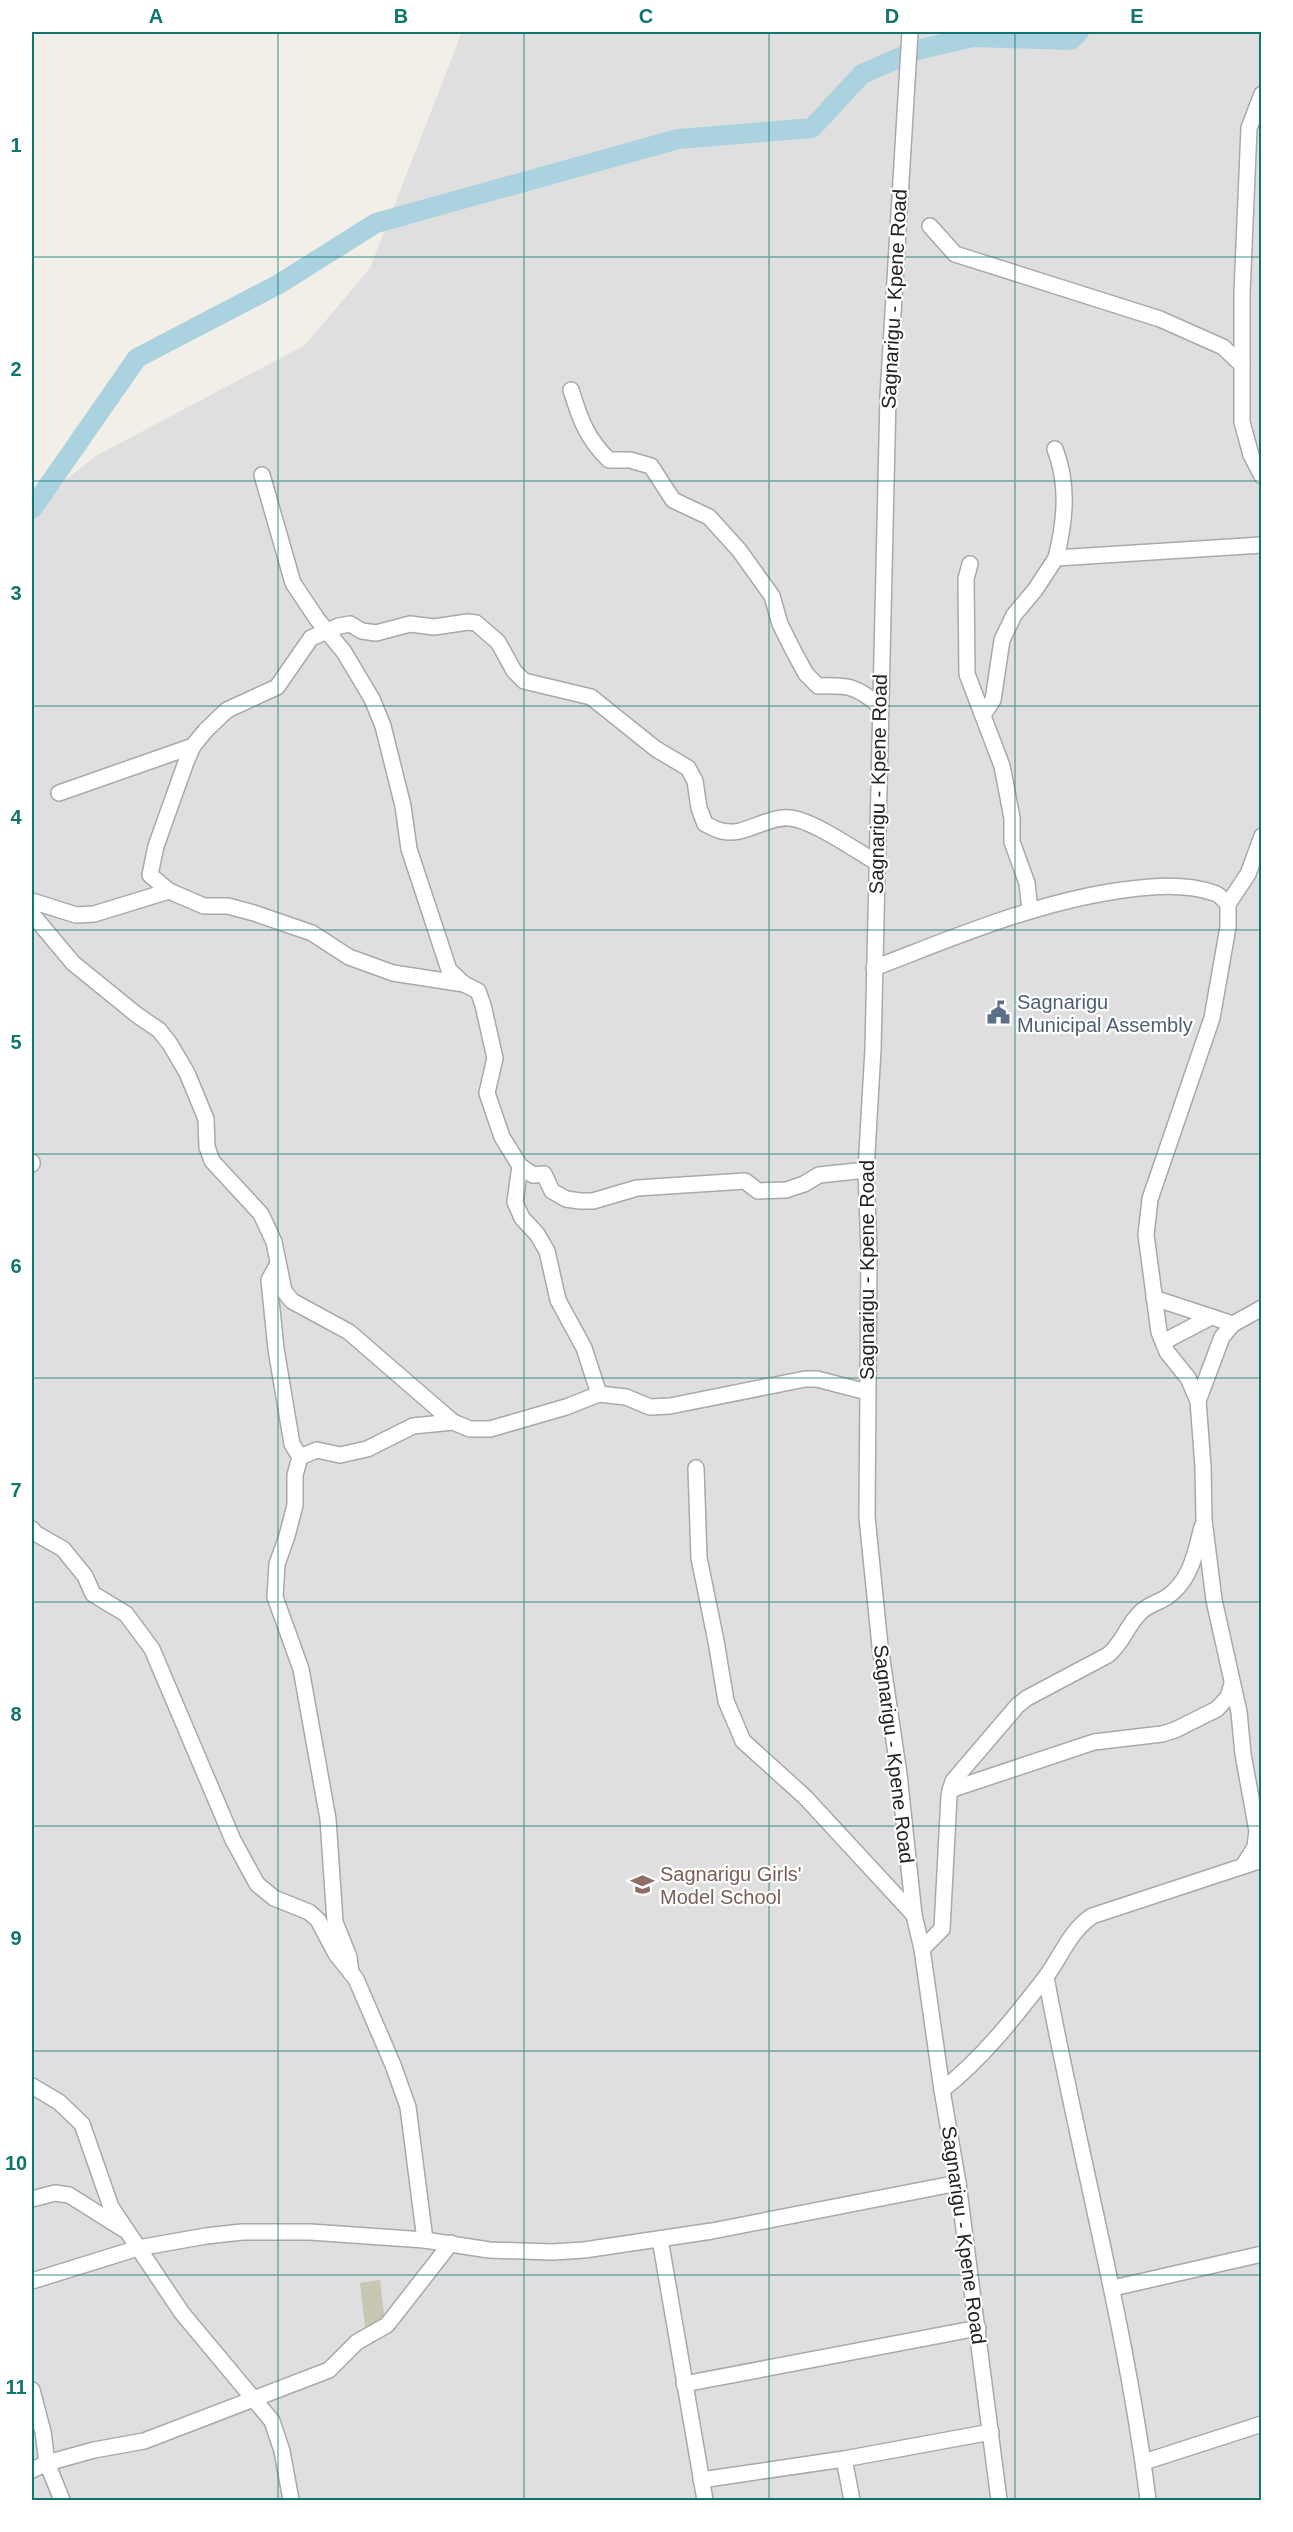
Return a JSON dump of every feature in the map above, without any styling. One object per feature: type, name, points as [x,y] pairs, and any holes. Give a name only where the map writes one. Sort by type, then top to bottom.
[{"type":"street","name":"Sagnarigu - Kpene Road","points":[[909,46],[888,396],[874,968],[866,1170],[869,1251],[867,1517],[880,1646],[899,1774],[914,1915],[922,1949],[958,2183],[999,2500]]},
{"type":"street","points":[[1262,94],[1249,128],[1242,293],[1242,422],[1251,455],[1262,476]]},
{"type":"street","points":[[930,226],[955,254],[1160,319],[1223,347],[1242,365]]},
{"type":"street","points":[[571,390],[593,445],[609,460],[630,460],[651,466],[673,500],[709,517],[724,531],[772,596],[780,624],[806,674],[818,686],[859,689],[880,706]]},
{"type":"street","points":[[983,715],[993,700],[1002,640],[1014,615],[1035,590],[1056,558],[1065,520],[1062,467],[1055,449]]},
{"type":"street","points":[[262,475],[293,583],[317,619],[344,652],[372,699],[382,726],[403,806],[409,849],[449,970],[464,984],[478,991],[483,1005],[495,1058],[487,1093],[502,1137],[520,1166],[533,1175],[544,1174],[552,1191],[566,1199],[593,1201],[637,1188],[745,1181],[758,1191],[786,1190],[804,1184],[819,1175],[866,1170]]},
{"type":"street","points":[[1056,558],[1262,545]]},
{"type":"street","points":[[970,564],[966,590],[967,674],[1002,766],[1012,818],[1012,842],[1027,883],[1030,910]]},
{"type":"street","points":[[464,984],[393,973],[349,957],[312,933],[245,910],[228,906],[204,906],[170,891],[150,875],[151,864],[193,746],[219,716],[277,687],[311,638],[327,630],[350,624],[362,631],[376,633],[410,624],[434,627],[476,623],[498,642],[514,671],[524,681],[591,697],[656,749],[688,768],[695,781],[699,808],[705,824],[722,831],[734,832],[771,819],[791,818],[817,828],[876,862]]},
{"type":"street","points":[[59,794],[193,746]]},
{"type":"street","points":[[1243,1866],[1255,1847],[1257,1832],[1243,1754],[1239,1712],[1214,1600],[1204,1520],[1198,1401],[1188,1378],[1167,1352],[1159,1332],[1146,1234],[1150,1199],[1212,1018],[1228,927],[1228,904],[1255,872],[1262,836]]},
{"type":"street","points":[[874,968],[979,927],[1030,910],[1089,895],[1151,886],[1180,887],[1216,893],[1228,904]]},
{"type":"street","points":[[32,901],[76,915],[94,914],[170,891]]},
{"type":"street","points":[[32,914],[73,963],[159,1030],[170,1044],[187,1073],[206,1119],[207,1147],[213,1161],[261,1214],[274,1242],[285,1292],[292,1300],[348,1332],[453,1422],[470,1429],[490,1429],[566,1407],[599,1394],[626,1397],[650,1407],[670,1406],[805,1378],[867,1392]]},
{"type":"street","points":[[520,1166],[515,1202],[522,1218],[537,1234],[547,1251],[558,1299],[580,1339],[599,1394]]},
{"type":"street","points":[[278,1264],[269,1280],[276,1349],[292,1444],[300,1457],[295,1475],[295,1505],[277,1564],[276,1597],[301,1670],[328,1820],[335,1922],[349,1957],[351,1973]]},
{"type":"street","points":[[1154,1298],[1233,1324]]},
{"type":"street","points":[[1198,1401],[1222,1337],[1233,1324],[1262,1308]]},
{"type":"street","points":[[1163,1342],[1212,1317]]},
{"type":"street","points":[[300,1457],[317,1450],[339,1455],[367,1449],[413,1426],[453,1422]]},
{"type":"street","points":[[696,1468],[699,1558],[726,1701],[743,1741],[805,1797],[914,1915]]},
{"type":"street","points":[[922,1949],[942,1929],[950,1790],[953,1781],[1017,1706],[1027,1698],[1119,1647],[1137,1615],[1167,1597],[1181,1585],[1190,1570],[1204,1520]]},
{"type":"street","points":[[32,1528],[35,1533],[63,1549],[85,1576],[93,1594],[126,1614],[137,1628],[152,1649],[233,1840],[257,1884],[274,1898],[309,1912],[318,1920],[336,1954],[351,1973],[393,2065],[408,2107],[425,2240]]},
{"type":"street","points":[[950,1790],[1094,1742],[1162,1734],[1176,1730],[1217,1709],[1228,1697],[1232,1684]]},
{"type":"street","points":[[942,2090],[982,2053],[1046,1977],[1074,1931],[1092,1916],[1262,1860]]},
{"type":"street","points":[[1046,1977],[1058,2042],[1113,2288],[1144,2462],[1148,2500]]},
{"type":"street","points":[[32,2086],[59,2102],[82,2124],[111,2207],[182,2313],[272,2421],[291,2500]]},
{"type":"street","points":[[32,2281],[138,2248],[242,2232],[310,2232],[425,2240],[489,2250],[553,2252],[712,2231],[958,2183]]},
{"type":"street","points":[[32,2199],[55,2193],[69,2195],[126,2230]]},
{"type":"street","points":[[660,2239],[705,2500]]},
{"type":"street","points":[[32,2470],[47,2463],[94,2450],[144,2442],[255,2401],[329,2370],[357,2342],[387,2325],[450,2244]]},
{"type":"street","points":[[1113,2288],[1262,2254]]},
{"type":"street","points":[[684,2384],[978,2328]]},
{"type":"street","points":[[32,2390],[43,2432],[47,2463],[62,2500]]},
{"type":"street","points":[[1144,2462],[1262,2424]]},
{"type":"street","points":[[701,2480],[844,2459],[991,2432]]},
{"type":"street","points":[[844,2459],[852,2500]]},
{"type":"shaded area","points":[[462,32],[1261,32],[1261,2500],[32,2500],[32,505],[96,456],[305,345],[370,268]]},
{"type":"shaded area","points":[[380,2280],[385,2323],[365,2327],[360,2283]]},
{"type":"waterway","points":[[973,37],[975,32]]},
{"type":"waterway","points":[[32,509],[137,358],[279,284],[376,223],[678,139],[812,128],[862,74],[917,50],[973,37],[1071,40],[1079,32]]},
{"type":"place","name":"Sagnarigu Municipal Assembly","points":[[999,1013]]},
{"type":"place","name":"Sagnarigu Girls' Model School","points":[[642,1885]]}]
